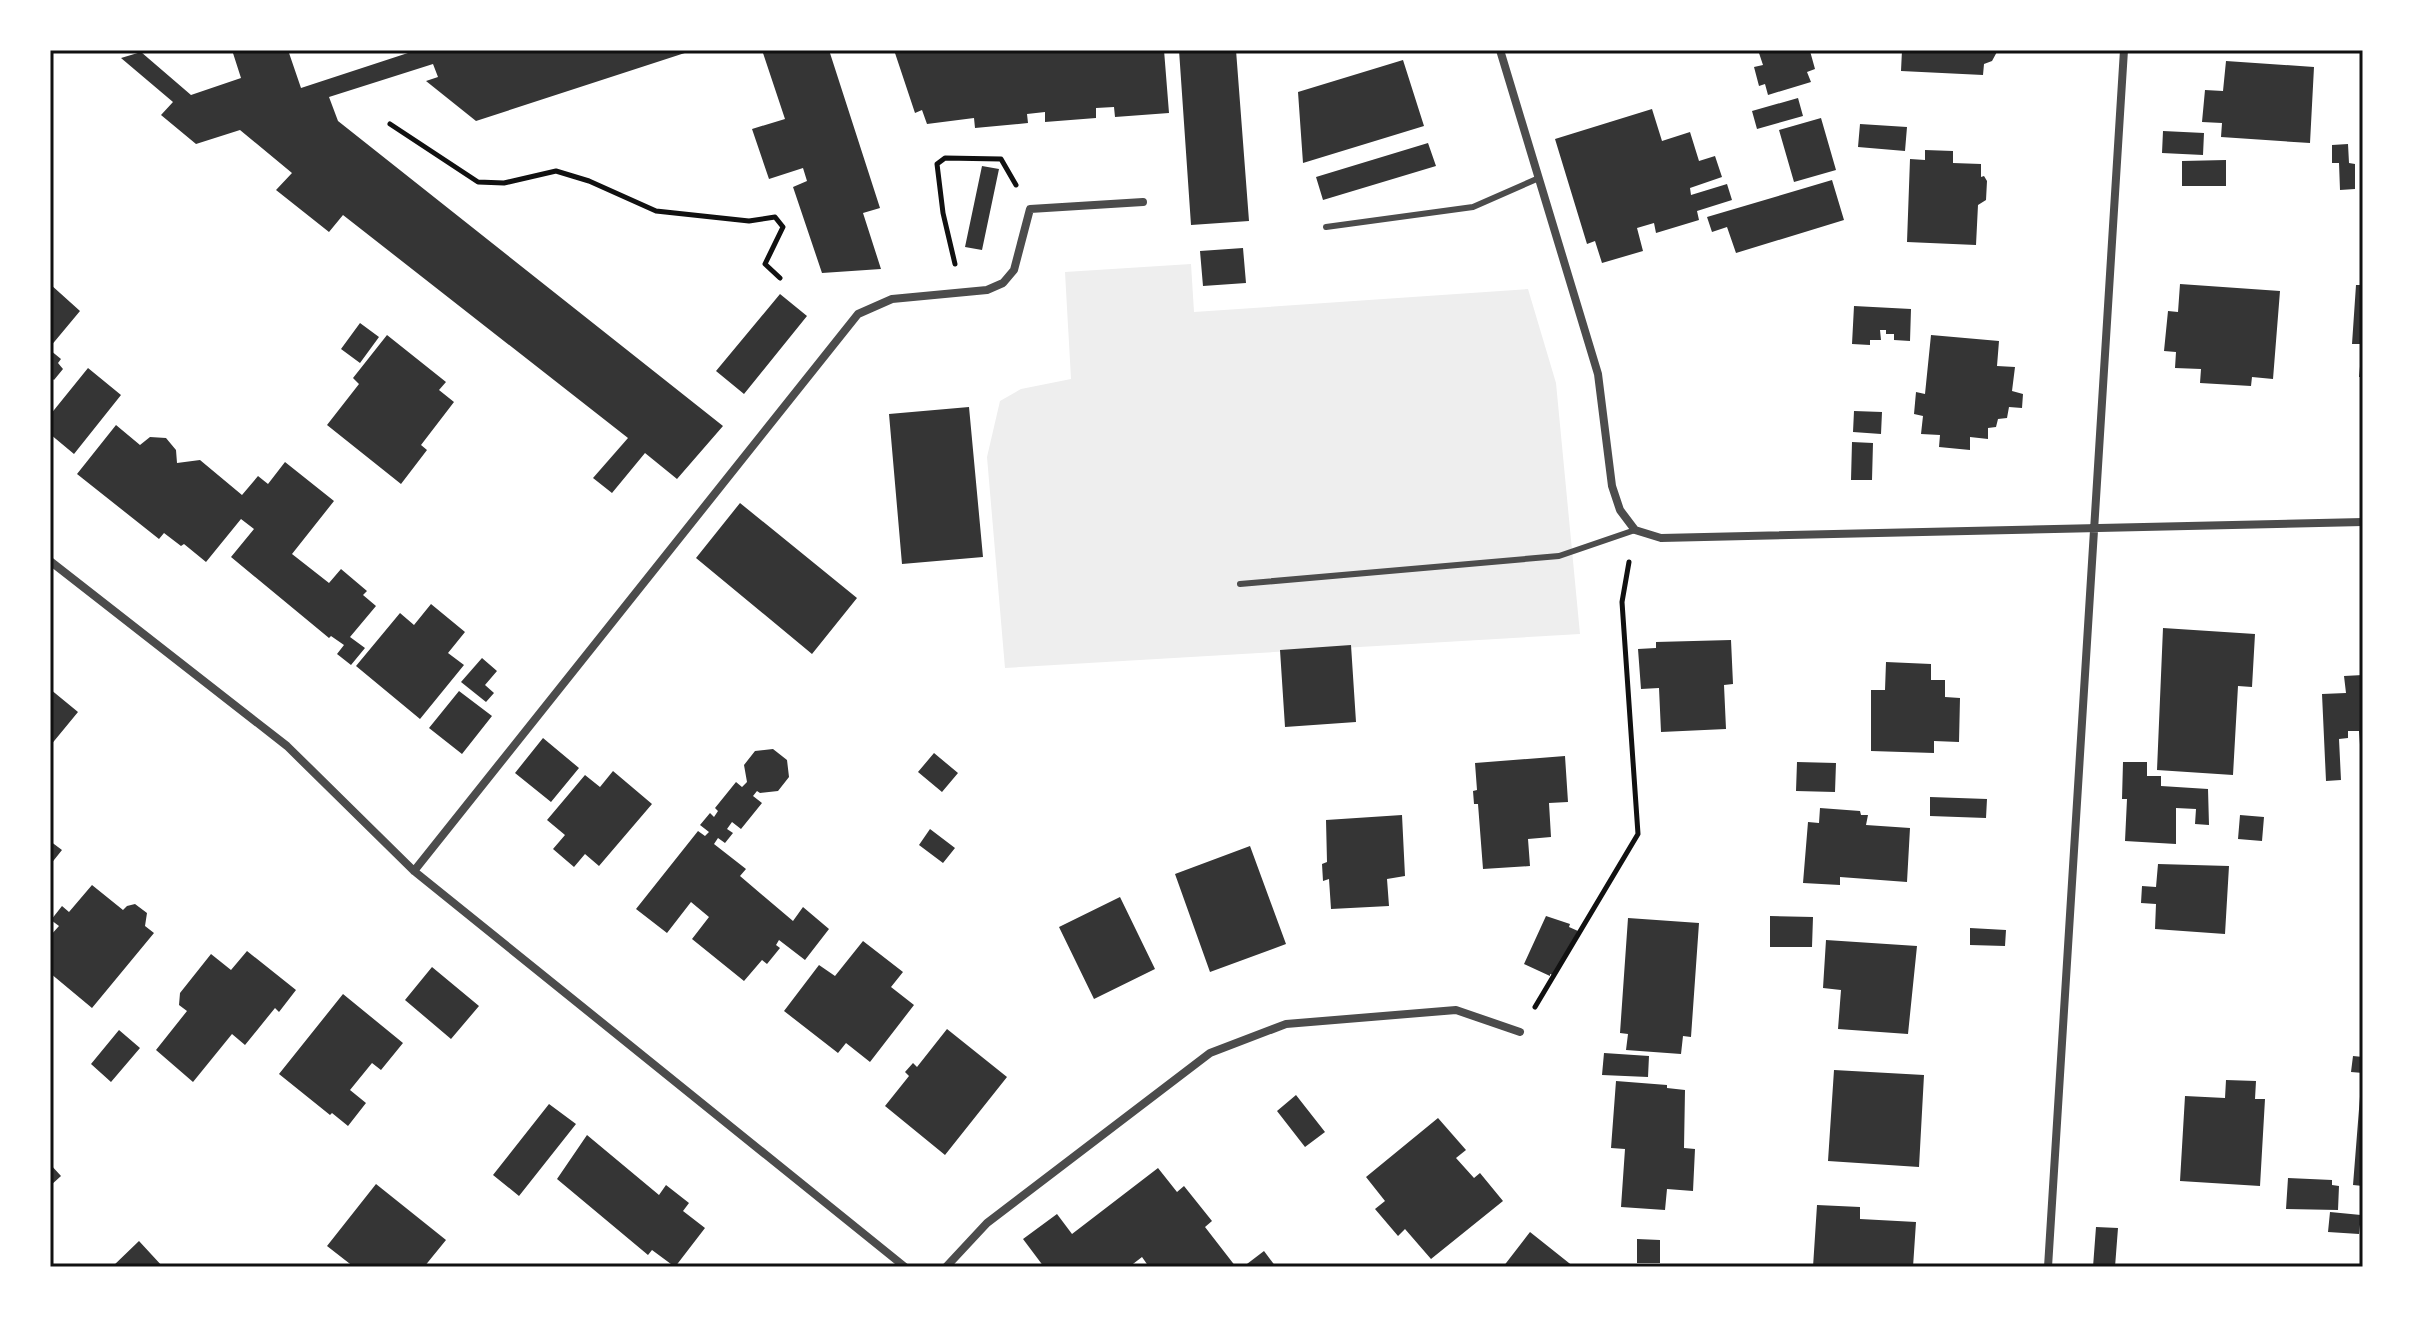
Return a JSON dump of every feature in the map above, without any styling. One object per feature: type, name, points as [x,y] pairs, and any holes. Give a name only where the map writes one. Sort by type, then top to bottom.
[{"type":"street","points":[[1500,50],[1598,374],[1612,486],[1620,510],[1635,530],[1661,538],[2363,522]]},
{"type":"street","points":[[2048,1267],[2124,50]]},
{"type":"street","points":[[414,871],[858,314],[892,299],[987,290],[1003,283],[1014,270],[1030,209],[1143,202]]},
{"type":"street","points":[[50,561],[287,746],[414,871],[905,1267]]},
{"type":"street","points":[[946,1267],[987,1223],[1210,1053],[1286,1024],[1456,1010],[1520,1032]]},
{"type":"lane","points":[[1326,227],[1473,207],[1539,178]]},
{"type":"lane","points":[[1240,584],[1559,556],[1635,530]]},
{"type":"path","points":[[390,124],[478,182],[504,183],[556,171],[589,181],[656,211],[749,221],[775,217],[783,227],[765,264],[780,278]]},
{"type":"path","points":[[955,293],[955,265],[943,213],[937,164],[945,158],[1001,159],[1030,209]]},
{"type":"path","points":[[1520,1032],[1638,834],[1622,602],[1635,530]]},
{"type":"shaded area","points":[[1191,264],[1194,312],[1528,289],[1556,383],[1580,634],[1005,668],[987,457],[1000,401],[1021,389],[1071,379],[1065,272]]},
{"type":"building","points":[[232,50],[288,50],[301,88],[417,50],[694,50],[476,121],[426,81],[438,77],[433,64],[329,97],[338,121],[723,426],[677,479],[645,453],[612,493],[593,478],[628,438],[343,215],[329,232],[276,190],[292,173],[240,130],[196,144],[161,115],[173,102],[121,58],[141,52],[191,95],[241,78]]},
{"type":"building","points":[[762,50],[829,50],[880,208],[863,213],[881,269],[822,273],[793,187],[807,181],[803,168],[769,179],[752,129],[785,119]]},
{"type":"building","points":[[894,50],[1164,50],[1169,113],[1115,117],[1114,107],[1096,108],[1096,118],[1045,122],[1045,112],[1027,114],[1028,123],[975,128],[974,118],[927,124],[922,110],[915,113]]},
{"type":"building","points":[[1179,50],[1236,50],[1249,221],[1191,225]]},
{"type":"building","points":[[1758,50],[1810,51],[1815,69],[1807,72],[1811,82],[1768,95],[1765,84],[1759,86],[1754,67],[1763,65]]},
{"type":"building","points":[[1902,50],[1998,50],[1992,61],[1984,64],[1983,75],[1901,71]]},
{"type":"building","points":[[1403,60],[1424,126],[1303,163],[1298,92]]},
{"type":"building","points":[[2226,61],[2314,67],[2310,143],[2221,137],[2222,123],[2202,122],[2205,90],[2223,91]]},
{"type":"building","points":[[1798,98],[1803,116],[1757,129],[1752,111]]},
{"type":"building","points":[[1652,109],[1662,141],[1690,132],[1699,161],[1715,156],[1722,177],[1690,188],[1691,195],[1727,184],[1732,200],[1697,211],[1699,220],[1656,233],[1654,223],[1637,228],[1643,251],[1602,263],[1595,241],[1587,244],[1555,139]]},
{"type":"building","points":[[1821,118],[1836,170],[1794,182],[1779,130]]},
{"type":"building","points":[[1860,124],[1907,127],[1905,151],[1858,147]]},
{"type":"building","points":[[2163,131],[2204,133],[2203,155],[2162,153]]},
{"type":"building","points":[[1428,143],[1436,166],[1323,200],[1316,177]]},
{"type":"building","points":[[2348,144],[2349,163],[2355,164],[2355,189],[2340,190],[2339,163],[2332,163],[2332,145]]},
{"type":"building","points":[[1925,150],[1953,151],[1953,163],[1981,164],[1981,177],[1984,176],[1987,181],[1986,200],[1978,205],[1976,245],[1907,242],[1910,159],[1925,160]]},
{"type":"building","points":[[2226,160],[2226,186],[2182,186],[2182,161]]},
{"type":"building","points":[[982,166],[999,169],[982,250],[965,247]]},
{"type":"building","points":[[1832,180],[1844,220],[1736,253],[1727,227],[1712,232],[1707,217]]},
{"type":"building","points":[[1243,248],[1246,283],[1203,286],[1200,251]]},
{"type":"building","points":[[50,284],[80,311],[50,347]]},
{"type":"building","points":[[2180,284],[2280,291],[2273,379],[2252,377],[2251,386],[2200,383],[2201,369],[2175,368],[2176,352],[2164,351],[2168,311],[2178,312]]},
{"type":"building","points":[[2356,285],[2363,285],[2363,344],[2352,344]]},
{"type":"building","points":[[780,294],[807,316],[744,394],[716,371]]},
{"type":"building","points":[[1854,306],[1911,309],[1910,341],[1894,340],[1894,334],[1880,330],[1881,340],[1870,340],[1870,345],[1852,344]]},
{"type":"building","points":[[360,323],[379,337],[360,363],[341,349]]},
{"type":"building","points":[[387,335],[446,382],[439,390],[454,402],[421,445],[427,450],[401,484],[327,425],[359,384],[353,378]]},
{"type":"building","points":[[1931,335],[1999,341],[1997,366],[2015,367],[2012,391],[2023,394],[2022,408],[2009,407],[2007,418],[1998,419],[1996,427],[1988,428],[1988,439],[1970,437],[1970,450],[1939,447],[1940,435],[1921,434],[1923,416],[1914,414],[1916,392],[1925,394]]},
{"type":"building","points":[[50,350],[61,359],[58,363],[63,369],[54,380],[50,377]]},
{"type":"building","points":[[2361,356],[2363,377],[2359,377]]},
{"type":"building","points":[[88,368],[121,395],[74,454],[50,434],[50,415]]},
{"type":"building","points":[[969,407],[983,557],[902,564],[889,414]]},
{"type":"building","points":[[1854,411],[1882,412],[1881,434],[1853,432]]},
{"type":"building","points":[[116,425],[140,445],[150,437],[166,438],[176,450],[177,463],[200,460],[242,495],[258,476],[268,484],[285,462],[334,501],[292,554],[329,583],[341,569],[367,591],[363,595],[376,606],[350,637],[365,648],[351,665],[337,654],[344,645],[331,636],[329,638],[231,557],[254,529],[241,519],[206,562],[164,533],[159,539],[77,474]]},
{"type":"building","points":[[1852,442],[1873,443],[1872,480],[1851,480]]},
{"type":"building","points":[[740,503],[857,598],[812,654],[696,558]]},
{"type":"building","points":[[431,604],[465,632],[448,653],[464,665],[420,719],[356,666],[400,613],[414,625]]},
{"type":"building","points":[[2163,628],[2255,634],[2252,687],[2238,686],[2233,775],[2157,770]]},
{"type":"building","points":[[1731,640],[1733,684],[1724,685],[1726,729],[1661,732],[1659,688],[1641,689],[1638,649],[1656,648],[1656,642]]},
{"type":"building","points":[[1351,645],[1356,722],[1285,727],[1280,650]]},
{"type":"building","points":[[482,658],[497,671],[485,685],[494,693],[486,702],[461,682]]},
{"type":"building","points":[[1886,662],[1931,664],[1931,680],[1945,680],[1945,697],[1960,698],[1959,742],[1934,741],[1934,753],[1871,751],[1871,690],[1885,690]]},
{"type":"building","points":[[2363,675],[2363,758],[2359,731],[2348,731],[2348,738],[2339,739],[2341,780],[2326,781],[2322,694],[2346,693],[2344,676]]},
{"type":"building","points":[[50,689],[78,712],[50,746]]},
{"type":"building","points":[[459,691],[492,716],[462,754],[429,728]]},
{"type":"building","points":[[543,738],[579,768],[551,802],[515,773]]},
{"type":"building","points":[[773,749],[787,760],[789,777],[778,791],[757,791],[753,796],[762,803],[741,829],[732,822],[727,829],[733,833],[725,843],[718,838],[714,844],[746,869],[740,876],[793,921],[803,907],[829,929],[805,960],[779,940],[776,945],[780,948],[767,964],[762,960],[744,981],[692,939],[709,917],[691,902],[667,933],[636,909],[698,831],[705,836],[709,832],[700,825],[710,813],[714,817],[718,811],[715,808],[736,782],[742,787],[747,782],[744,765],[755,751]]},
{"type":"building","points":[[934,753],[958,773],[942,792],[918,772]]},
{"type":"building","points":[[1565,756],[1568,802],[1549,803],[1551,837],[1528,839],[1530,866],[1483,869],[1478,804],[1474,804],[1473,791],[1477,790],[1475,763]]},
{"type":"building","points":[[1797,762],[1836,763],[1835,792],[1796,791]]},
{"type":"building","points":[[2123,762],[2147,762],[2147,776],[2161,776],[2161,786],[2208,789],[2209,825],[2195,824],[2196,809],[2176,808],[2176,844],[2125,841],[2127,799],[2122,799]]},
{"type":"building","points":[[613,771],[652,804],[599,866],[585,854],[574,867],[553,849],[565,835],[547,820],[585,775],[600,787]]},
{"type":"building","points":[[1930,797],[1987,799],[1986,818],[1930,816]]},
{"type":"building","points":[[1820,808],[1860,811],[1861,815],[1868,815],[1866,825],[1910,828],[1907,882],[1840,877],[1840,885],[1803,883],[1808,822],[1819,823]]},
{"type":"building","points":[[1402,815],[1405,876],[1387,879],[1389,906],[1331,909],[1329,879],[1323,881],[1322,864],[1327,862],[1326,820]]},
{"type":"building","points":[[2240,815],[2264,817],[2262,841],[2238,839]]},
{"type":"building","points":[[930,829],[955,848],[943,863],[919,845]]},
{"type":"building","points":[[50,841],[62,850],[50,865]]},
{"type":"building","points":[[1250,846],[1286,944],[1210,972],[1175,874]]},
{"type":"building","points":[[2158,864],[2229,866],[2225,934],[2155,929],[2156,904],[2141,903],[2142,886],[2156,887]]},
{"type":"building","points":[[92,885],[123,910],[135,904],[147,913],[145,926],[154,933],[92,1008],[50,973],[50,936],[59,926],[51,920],[62,906],[69,912]]},
{"type":"building","points":[[1120,897],[1155,969],[1094,999],[1059,927]]},
{"type":"building","points":[[1546,916],[1570,924],[1569,927],[1578,931],[1550,976],[1524,964]]},
{"type":"building","points":[[1770,916],[1813,917],[1812,947],[1770,947]]},
{"type":"building","points":[[1628,918],[1699,923],[1691,1037],[1683,1036],[1681,1054],[1626,1050],[1628,1034],[1620,1033]]},
{"type":"building","points":[[1970,928],[2006,930],[2005,946],[1970,945]]},
{"type":"building","points":[[1826,940],[1917,946],[1908,1034],[1838,1029],[1841,990],[1823,988]]},
{"type":"building","points":[[863,941],[903,972],[891,987],[914,1005],[870,1062],[846,1043],[838,1053],[784,1011],[819,965],[835,976]]},
{"type":"building","points":[[247,951],[296,990],[279,1012],[275,1008],[245,1045],[232,1034],[193,1082],[156,1050],[187,1011],[179,1005],[180,993],[211,954],[231,970]]},
{"type":"building","points":[[432,967],[479,1006],[451,1039],[405,1000]]},
{"type":"building","points":[[343,994],[403,1043],[381,1070],[372,1063],[350,1090],[366,1103],[348,1126],[279,1074]]},
{"type":"building","points":[[947,1029],[1007,1077],[945,1155],[885,1106],[909,1076],[905,1072],[913,1063],[917,1067]]},
{"type":"building","points":[[119,1030],[140,1048],[111,1082],[91,1064]]},
{"type":"building","points":[[1604,1053],[1649,1056],[1648,1077],[1602,1075]]},
{"type":"building","points":[[2353,1056],[2363,1057],[2363,1073],[2351,1072]]},
{"type":"building","points":[[1834,1070],[1924,1075],[1919,1167],[1828,1161]]},
{"type":"building","points":[[2226,1080],[2256,1081],[2255,1099],[2265,1099],[2260,1186],[2180,1181],[2185,1096],[2225,1098]]},
{"type":"building","points":[[1616,1081],[1667,1085],[1667,1088],[1685,1090],[1684,1148],[1695,1149],[1693,1191],[1667,1189],[1665,1210],[1621,1207],[1625,1149],[1611,1148]]},
{"type":"building","points":[[2363,1085],[2363,1186],[2353,1185]]},
{"type":"building","points":[[1296,1095],[1325,1132],[1305,1147],[1277,1111]]},
{"type":"building","points":[[549,1104],[576,1124],[519,1196],[493,1175]]},
{"type":"building","points":[[1438,1118],[1466,1150],[1456,1158],[1474,1178],[1480,1173],[1503,1201],[1431,1259],[1405,1229],[1398,1236],[1375,1209],[1385,1201],[1366,1177]]},
{"type":"building","points":[[587,1135],[659,1195],[666,1185],[689,1203],[683,1211],[705,1228],[675,1267],[652,1250],[648,1255],[557,1179]]},
{"type":"building","points":[[50,1164],[61,1176],[50,1186]]},
{"type":"building","points":[[1158,1168],[1177,1192],[1184,1186],[1212,1221],[1205,1227],[1236,1267],[1149,1267],[1142,1257],[1129,1267],[1044,1267],[1023,1239],[1057,1214],[1072,1234]]},
{"type":"building","points":[[2288,1178],[2332,1180],[2332,1185],[2339,1186],[2338,1210],[2286,1209]]},
{"type":"building","points":[[376,1184],[446,1240],[424,1267],[354,1267],[327,1246]]},
{"type":"building","points":[[1817,1205],[1860,1207],[1860,1219],[1916,1222],[1913,1267],[1813,1267]]},
{"type":"building","points":[[2330,1212],[2361,1215],[2359,1234],[2328,1232]]},
{"type":"building","points":[[2096,1227],[2118,1228],[2115,1267],[2093,1267]]},
{"type":"building","points":[[1530,1232],[1574,1267],[1503,1267]]},
{"type":"building","points":[[1637,1239],[1660,1240],[1660,1263],[1637,1263]]},
{"type":"building","points":[[139,1241],[163,1267],[112,1267]]},
{"type":"building","points":[[1264,1251],[1276,1267],[1243,1267]]}]
